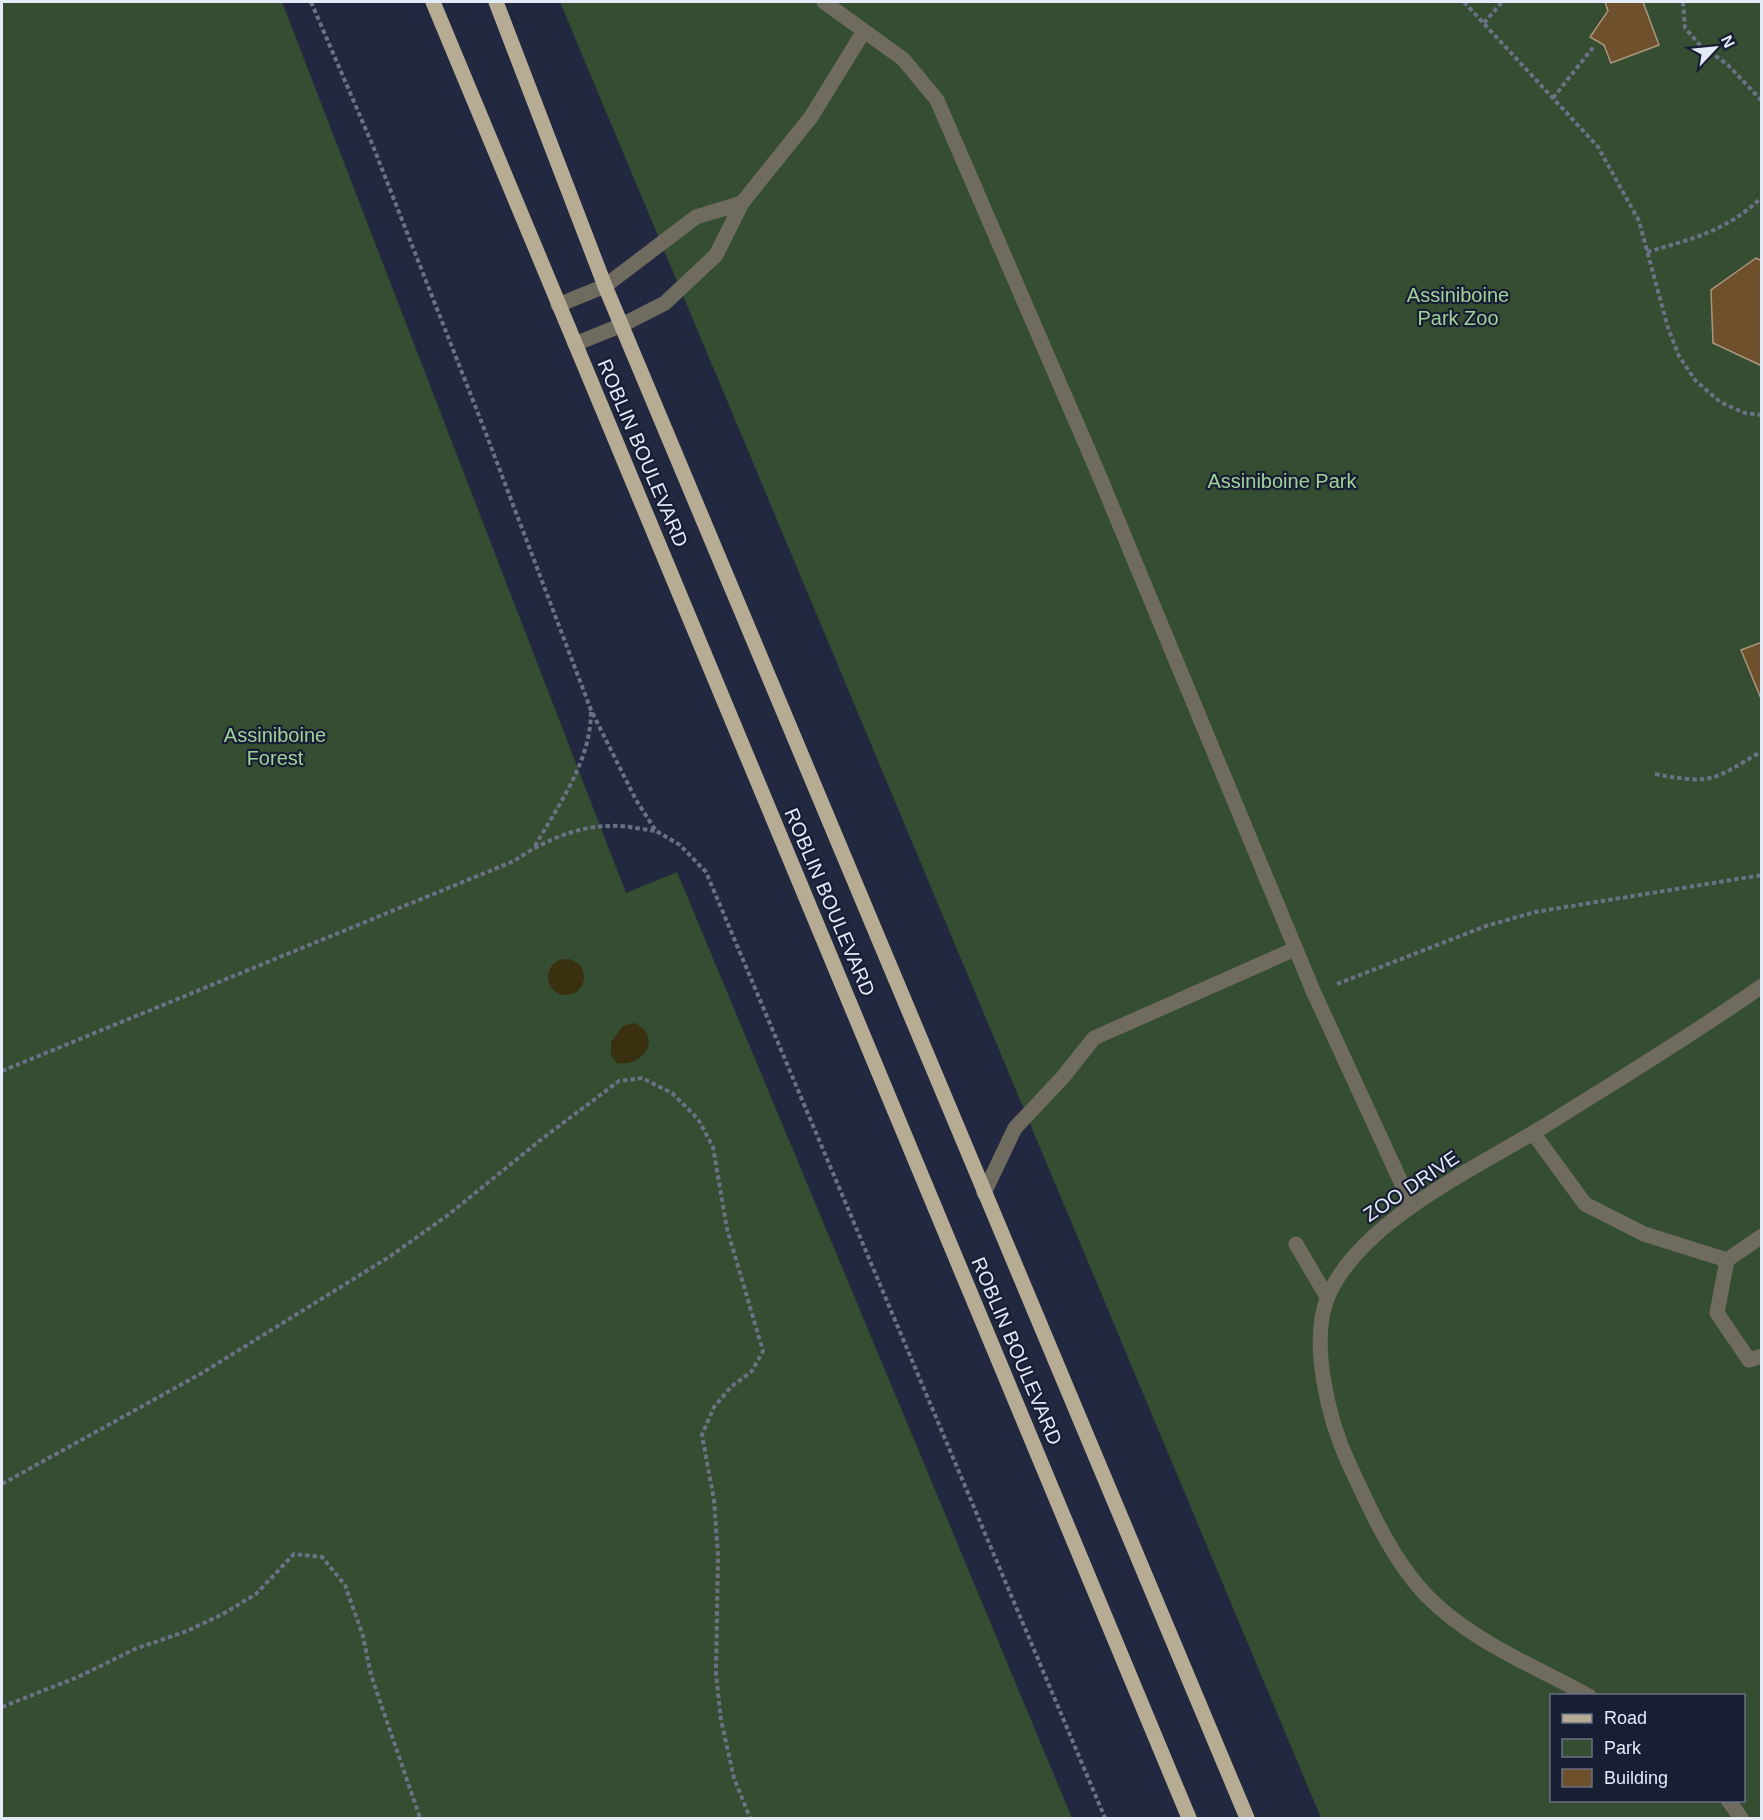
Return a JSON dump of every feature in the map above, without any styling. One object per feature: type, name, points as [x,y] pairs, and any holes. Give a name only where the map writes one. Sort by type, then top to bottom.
[{"type":"main road","name":"ROBLIN BOULEVARD","points":[[433,2],[1189,1818]]},
{"type":"main road","name":"ROBLIN BOULEVARD","points":[[496,2],[605,286],[1247,1818]]},
{"type":"street","points":[[824,2],[864,30],[915,72],[937,100],[947,120],[1096,468],[1295,949],[1412,1206]]},
{"type":"street","points":[[574,344],[622,325],[665,303],[716,255],[742,203],[811,117],[864,30]]},
{"type":"street","points":[[558,305],[605,286],[696,217],[742,203]]},
{"type":"street","points":[[984,1193],[1016,1128],[1063,1077],[1094,1038],[1295,949]]},
{"type":"street","name":"ZOO DRIVE","points":[[1587,1694],[1478,1636],[1426,1596],[1402,1565],[1372,1512],[1342,1449],[1330,1414],[1322,1371],[1321,1335],[1327,1298],[1342,1268],[1384,1226],[1412,1206],[1645,1064],[1761,986]]},
{"type":"street","points":[[1533,1133],[1586,1204],[1644,1234],[1727,1260]]},
{"type":"street","points":[[1761,1236],[1727,1260],[1718,1313],[1749,1360],[1761,1356]]},
{"type":"street","points":[[1296,1244],[1327,1298]]},
{"type":"street","points":[[1729,1802],[1741,1818]]},
{"type":"path","points":[[311,2],[373,146],[481,420],[591,710],[636,800],[656,831]]},
{"type":"path","points":[[1464,2],[1598,147],[1639,221],[1668,328],[1679,356],[1695,380],[1720,402],[1745,413],[1761,415]]},
{"type":"path","points":[[1484,23],[1502,2]]},
{"type":"path","points":[[1683,2],[1685,28],[1699,44],[1728,65],[1761,100]]},
{"type":"path","points":[[1553,98],[1595,45]]},
{"type":"path","points":[[1647,252],[1710,234],[1747,211],[1761,196]]},
{"type":"path","points":[[534,847],[574,779],[591,733],[591,710]]},
{"type":"path","points":[[1655,774],[1695,782],[1714,778],[1761,751]]},
{"type":"path","points":[[2,1071],[514,861],[534,847],[582,830],[609,826],[656,831],[680,845],[706,872],[1105,1818]]},
{"type":"path","points":[[1314,993],[1486,926],[1535,912],[1761,874]]},
{"type":"path","points":[[2,1484],[202,1373],[330,1294],[448,1215],[543,1137],[619,1081],[642,1078],[672,1093],[698,1119],[713,1147],[727,1230],[763,1351],[752,1371],[731,1387],[714,1407],[702,1435],[714,1500],[718,1556],[716,1674],[721,1720],[734,1778],[750,1818]]},
{"type":"path","points":[[2,1707],[78,1677],[135,1649],[187,1631],[223,1614],[256,1594],[294,1554],[322,1557],[345,1585],[363,1636],[371,1675],[420,1818]]},
{"type":"green space","name":"Assiniboine Forest","points":[[2,2],[282,2],[626,893],[677,872],[1072,1818],[2,1818]]},
{"type":"green space","name":"Assiniboine Park","points":[[560,2],[1761,2],[1761,1818],[1321,1818]]},
{"type":"sand","points":[[566,959],[579,964],[584,977],[579,990],[566,995],[553,990],[548,977],[553,964]]},
{"type":"sand","points":[[635,1023],[644,1029],[649,1044],[641,1056],[634,1061],[617,1063],[611,1055],[611,1042],[623,1026]]},
{"type":"building","points":[[1605,2],[1643,2],[1659,45],[1611,63],[1604,45],[1590,37],[1608,11]]},
{"type":"building","points":[[1756,258],[1762,261],[1762,366],[1713,343],[1711,290]]},
{"type":"building","points":[[1762,642],[1762,701],[1741,650]]},
{"type":"park label","name":"Assiniboine Park Zoo","points":[[1458,306]]}]
